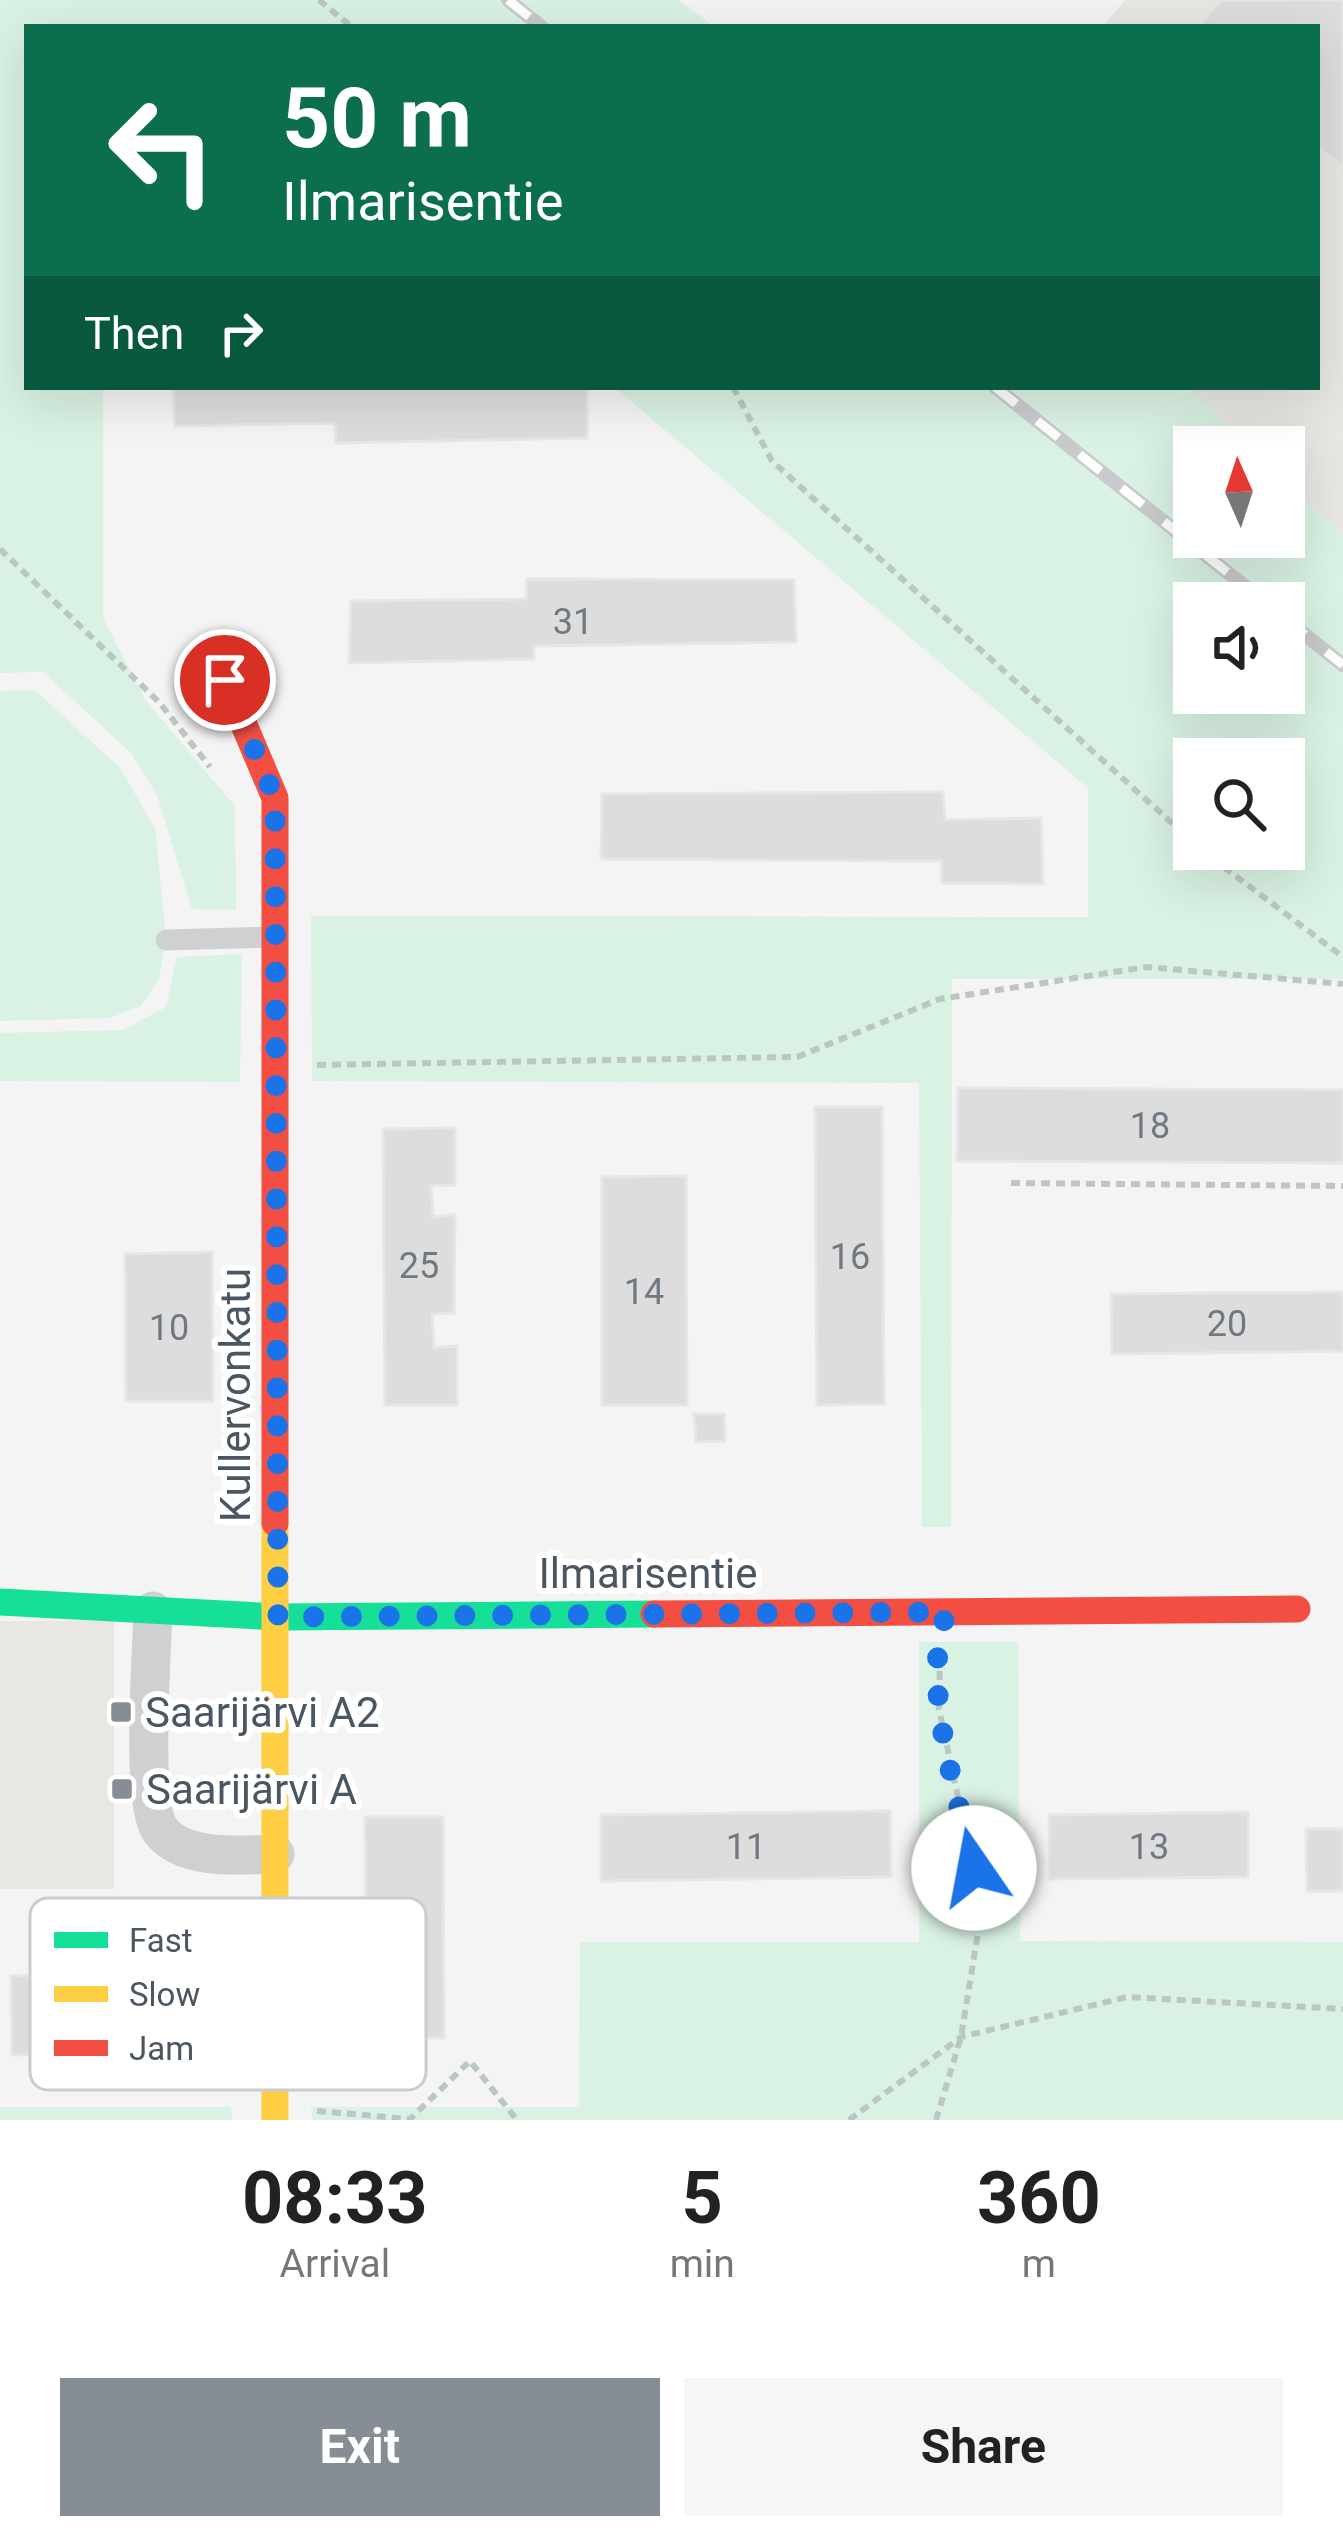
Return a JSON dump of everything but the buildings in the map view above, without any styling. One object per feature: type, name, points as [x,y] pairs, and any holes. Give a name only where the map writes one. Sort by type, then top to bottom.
[{"type":"street","name":"Kullervonkatu","points":[[225,680],[275,798],[275,1898]]},
{"type":"street","name":"Ilmarisentie","points":[[0,1602],[278,1617],[1297,1609]]},
{"type":"street","points":[[153,1611],[149,1802],[161,1832],[188,1848],[216,1854],[275,1854]]},
{"type":"lane","points":[[166,940],[275,937]]},
{"type":"path","points":[[319,0],[348,24]]},
{"type":"path","points":[[735,390],[772,461],[1173,824]]},
{"type":"path","points":[[0,549],[159,702],[224,784]]},
{"type":"path","points":[[1229,870],[1343,957]]},
{"type":"path","points":[[275,1066],[797,1057],[940,999],[1146,967],[1343,984]]},
{"type":"path","points":[[1011,1184],[1343,1186]]},
{"type":"path","points":[[936,2120],[961,2037],[982,1908],[939,1708],[941,1628],[947,1612]]},
{"type":"path","points":[[848,2120],[961,2037],[1127,1997],[1343,2009]]},
{"type":"path","points":[[307,2111],[410,2119],[470,2061],[517,2120]]},
{"type":"shaded area","points":[[1125,0],[1343,0],[1343,536],[1305,499],[1305,426],[1229,426],[1191,390],[1320,390],[1320,24],[1105,24]]},
{"type":"shaded area","points":[[0,1621],[114,1621],[114,1889],[0,1889]]},
{"type":"green space","points":[[0,0],[679,0],[711,24],[24,24],[24,390],[103,390],[103,618],[146,701],[235,806],[236,910],[192,909],[157,795],[131,753],[43,672],[0,673]]},
{"type":"green space","points":[[618,390],[1191,390],[1229,426],[1173,426],[1173,558],[1305,558],[1305,499],[1343,536],[1343,979],[952,979],[951,1527],[922,1527],[919,1083],[312,1081],[311,916],[1088,917],[1088,788]]},
{"type":"green space","points":[[35,690],[120,768],[155,828],[166,940],[159,979],[141,1006],[110,1018],[0,1021],[0,691]]},
{"type":"green space","points":[[242,954],[240,1082],[0,1081],[0,1033],[123,1030],[166,1007],[177,957]]},
{"type":"green space","points":[[919,1642],[1018,1642],[1020,1941],[1343,1942],[1343,2120],[313,2120],[311,2107],[579,2107],[580,1942],[919,1942]]},
{"type":"green space","points":[[0,2107],[231,2107],[232,2120],[0,2120]]},
{"type":"railway","points":[[508,0],[538,24]]},
{"type":"railway","points":[[999,390],[1240,582]]},
{"type":"railway","points":[[1305,635],[1343,665]]},
{"type":"traffic: fast","points":[[0,1602],[278,1617],[654,1614]]},
{"type":"traffic: slow","points":[[275,1523],[275,1898]]},
{"type":"traffic: slow","points":[[275,2090],[275,2120]]},
{"type":"traffic: jam","points":[[225,680],[275,798],[275,1523]]},
{"type":"traffic: jam","points":[[654,1614],[1297,1609]]},
{"type":"place","name":"Saarijärvi A2","points":[[121,1712]]},
{"type":"place","name":"Saarijärvi A","points":[[122,1789]]},
{"type":"route","points":[[225,680],[275,798],[278,1617],[947,1612],[941,1628],[939,1708],[974,1868]]}]
